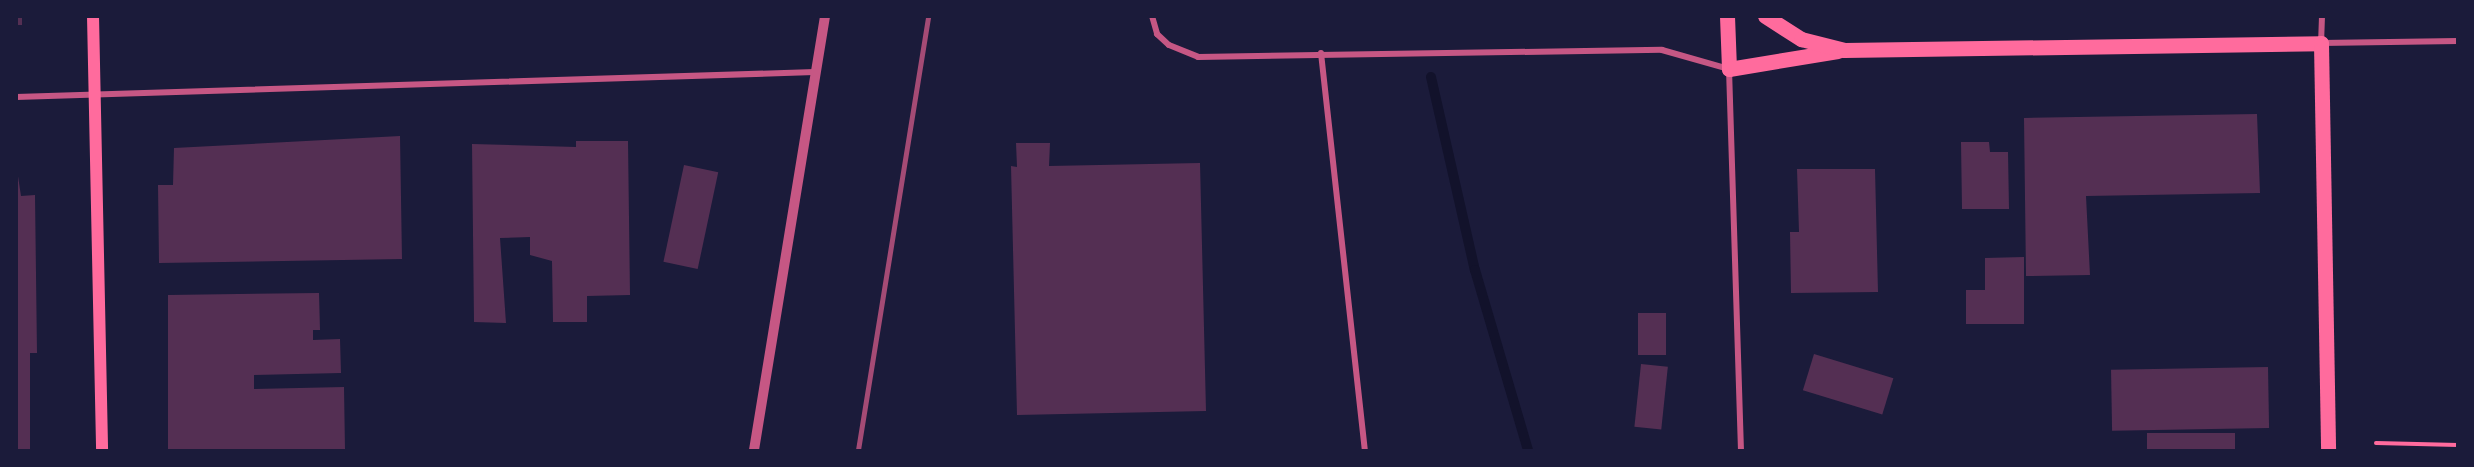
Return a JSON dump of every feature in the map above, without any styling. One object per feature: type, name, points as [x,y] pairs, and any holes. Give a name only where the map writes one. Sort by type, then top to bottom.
[{"type":"main road","points":[[93,16],[102,450]]},
{"type":"main road","points":[[1727,16],[1729,69],[1844,50],[2321,43],[2328,450]]},
{"type":"main road","points":[[1767,18],[1801,39],[1844,50]]},
{"type":"street","points":[[754,450],[825,16]]},
{"type":"street","points":[[1152,16],[1157,34],[1169,45],[1198,57],[1321,53],[1662,51],[1729,69],[1741,450]]},
{"type":"street","points":[[2322,16],[2321,43],[2457,40]]},
{"type":"street","points":[[1321,53],[1365,450]]},
{"type":"street","points":[[16,97],[815,72]]},
{"type":"path","points":[[2376,444],[2457,445]]},
{"type":"building","points":[[16,16],[22,16],[22,25],[16,25]]},
{"type":"building","points":[[2257,114],[2260,193],[2086,196],[2090,275],[2026,276],[2024,118]]},
{"type":"building","points":[[400,136],[402,259],[159,263],[158,185],[173,185],[174,148]]},
{"type":"building","points":[[576,141],[628,141],[630,295],[587,296],[587,322],[553,322],[552,261],[530,255],[530,237],[500,238],[506,323],[474,322],[472,144],[576,147]]},
{"type":"building","points":[[1961,142],[1989,142],[1990,152],[2008,152],[2009,209],[1962,209]]},
{"type":"building","points":[[1016,143],[1050,143],[1049,166],[1200,163],[1206,411],[1017,415],[1011,166],[1017,167]]},
{"type":"building","points":[[16,163],[21,196],[35,195],[37,353],[30,353],[30,450],[16,450]]},
{"type":"building","points":[[684,165],[718,172],[698,269],[663,262]]},
{"type":"building","points":[[1797,169],[1875,169],[1878,292],[1791,293],[1790,232],[1799,232]]},
{"type":"building","points":[[2024,257],[2024,324],[1966,324],[1966,290],[1985,290],[1985,258]]},
{"type":"building","points":[[319,293],[320,330],[313,330],[313,340],[340,339],[341,373],[254,375],[254,389],[344,387],[345,450],[168,450],[168,295]]},
{"type":"building","points":[[1638,313],[1666,313],[1666,355],[1638,355]]},
{"type":"building","points":[[1814,354],[1893,378],[1882,415],[1803,390]]},
{"type":"building","points":[[1641,364],[1668,367],[1661,429],[1634,427]]},
{"type":"building","points":[[2268,367],[2269,428],[2112,431],[2111,370]]},
{"type":"building","points":[[2147,433],[2235,433],[2235,450],[2147,450]]},
{"type":"waterway","points":[[1431,77],[1475,270],[1528,450]]},
{"type":"railway","points":[[858,450],[928,16]]}]
